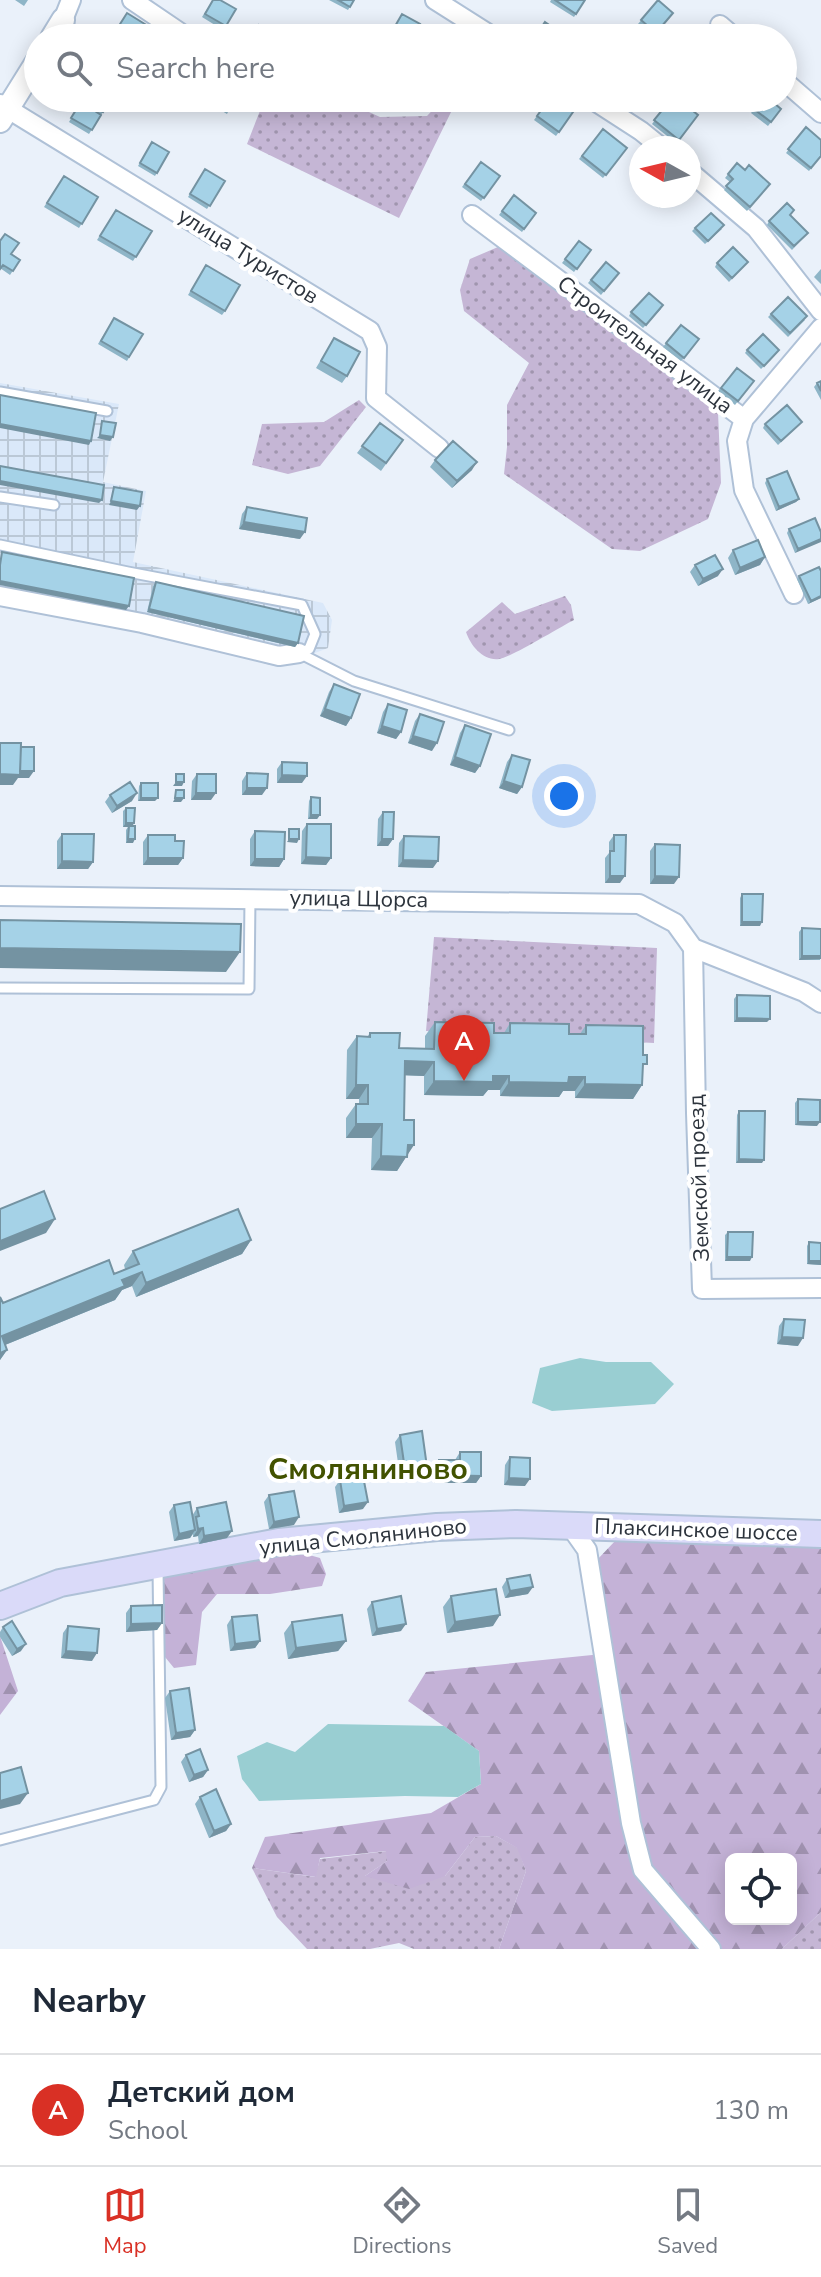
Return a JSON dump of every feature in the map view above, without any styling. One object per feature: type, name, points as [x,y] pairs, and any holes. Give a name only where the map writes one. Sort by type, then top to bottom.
[{"type":"main road","name":"улица Смоляниново","points":[[0,1606],[60,1583],[279,1542],[437,1527],[516,1524],[570,1526]]},
{"type":"main road","name":"Плаксинское шоссе","points":[[570,1526],[821,1534]]},
{"type":"street","points":[[132,0],[167,24]]},
{"type":"street","points":[[435,0],[473,24]]},
{"type":"street","points":[[3,111],[24,80]]},
{"type":"street","points":[[797,92],[821,113]]},
{"type":"street","name":"улица Туристов","points":[[3,111],[370,331],[377,347],[376,398],[439,448]]},
{"type":"street","points":[[612,112],[647,136]]},
{"type":"street","points":[[701,181],[756,228],[821,311]]},
{"type":"street","name":"Строительная улица","points":[[472,215],[744,419],[737,441],[744,490],[794,594]]},
{"type":"street","points":[[744,419],[821,328]]},
{"type":"street","points":[[0,596],[142,623],[279,656],[299,653]]},
{"type":"street","name":"улица Щорса","points":[[0,896],[639,904],[675,923],[696,949]]},
{"type":"street","points":[[696,949],[804,992],[821,1003]]},
{"type":"street","name":"Земской проезд","points":[[696,949],[702,1289],[821,1288]]},
{"type":"street","points":[[570,1526],[587,1550],[631,1823],[643,1870],[711,1949]]},
{"type":"lane","points":[[0,392],[107,411]]},
{"type":"lane","points":[[0,497],[54,505]]},
{"type":"lane","points":[[0,545],[302,605],[315,634],[309,649],[299,653]]},
{"type":"lane","points":[[299,653],[354,681],[509,730]]},
{"type":"lane","points":[[0,988],[249,989],[250,898]]},
{"type":"lane","points":[[0,1840],[154,1800],[161,1787],[158,1566]]},
{"type":"shaded area","points":[[260,112],[369,112],[380,117],[451,112],[399,218],[247,144]]},
{"type":"shaded area","points":[[498,247],[718,412],[721,483],[708,519],[640,551],[612,549],[504,474],[507,405],[529,363],[464,311],[460,290],[470,259]]},
{"type":"shaded area","points":[[0,383],[119,404],[103,482],[146,491],[133,562],[323,603],[332,620],[328,648],[278,667],[132,627],[0,606]]},
{"type":"shaded area","points":[[359,400],[366,407],[320,466],[288,474],[252,465],[262,424],[324,422]]},
{"type":"shaded area","points":[[565,596],[571,605],[574,620],[505,657],[493,659],[483,655],[474,647],[466,632],[502,602],[515,614]]},
{"type":"shaded area","points":[[434,937],[657,948],[654,1043],[426,1031]]},
{"type":"shaded area","points":[[496,1836],[518,1848],[526,1871],[499,1949],[414,1949],[399,1943],[370,1949],[307,1949],[277,1917],[252,1868],[315,1877],[320,1859],[387,1851],[387,1861],[365,1876],[445,1876],[475,1837]]},
{"type":"shaded area","points":[[821,1912],[821,1949],[782,1949]]},
{"type":"green space","points":[[667,1530],[821,1542],[821,1912],[782,1949],[499,1949],[526,1871],[517,1848],[496,1836],[475,1837],[445,1876],[409,1889],[365,1876],[387,1861],[386,1851],[320,1858],[316,1877],[252,1868],[265,1837],[431,1813],[481,1784],[479,1751],[408,1701],[426,1672],[602,1654],[596,1561],[616,1540]]},
{"type":"green space","points":[[288,1549],[320,1558],[326,1574],[322,1586],[270,1594],[217,1594],[202,1612],[196,1665],[174,1668],[165,1657],[160,1582],[167,1570]]},
{"type":"green space","points":[[0,1636],[18,1691],[0,1715]]},
{"type":"water","points":[[580,1358],[606,1362],[651,1362],[674,1384],[655,1404],[552,1411],[532,1403],[540,1368]]},
{"type":"water","points":[[328,1724],[444,1726],[479,1751],[481,1784],[458,1797],[259,1801],[242,1779],[237,1756],[267,1742],[295,1752]]},
{"type":"building","points":[[213,0],[220,0],[236,9],[227,24],[205,14]]},
{"type":"building","points":[[338,0],[354,0],[350,7]]},
{"type":"building","points":[[555,0],[585,0],[576,14]]},
{"type":"building","points":[[658,0],[673,13],[664,24],[646,24],[641,20]]},
{"type":"building","points":[[127,13],[145,24],[120,24]]},
{"type":"building","points":[[402,14],[420,24],[396,24]]},
{"type":"building","points":[[75,112],[96,112],[101,115],[92,130],[71,118]]},
{"type":"building","points":[[540,112],[573,112],[559,132],[537,116]]},
{"type":"building","points":[[661,112],[694,112],[698,115],[682,136],[674,136],[654,120]]},
{"type":"building","points":[[758,112],[779,112],[771,122]]},
{"type":"building","points":[[806,127],[821,140],[821,156],[811,168],[788,149]]},
{"type":"building","points":[[603,129],[627,148],[606,175],[582,156]]},
{"type":"building","points":[[152,142],[169,152],[157,173],[140,163]]},
{"type":"building","points":[[481,162],[500,176],[484,198],[465,184]]},
{"type":"building","points":[[737,163],[745,170],[749,165],[770,184],[750,207],[726,186],[733,179],[728,174]]},
{"type":"building","points":[[205,169],[225,181],[210,206],[190,194]]},
{"type":"building","points":[[64,176],[98,197],[82,224],[47,203]]},
{"type":"building","points":[[514,195],[536,213],[524,229],[502,211]]},
{"type":"building","points":[[787,203],[794,210],[790,215],[808,233],[794,246],[769,221]]},
{"type":"building","points":[[116,210],[152,231],[136,257],[100,236]]},
{"type":"building","points":[[711,213],[724,225],[708,241],[695,228]]},
{"type":"building","points":[[5,234],[19,243],[11,254],[20,260],[13,271],[3,265],[0,269],[0,241]]},
{"type":"building","points":[[579,241],[591,250],[577,269],[565,259]]},
{"type":"building","points":[[733,247],[748,262],[732,278],[717,263]]},
{"type":"building","points":[[606,262],[619,273],[604,291],[591,280]]},
{"type":"building","points":[[206,265],[240,285],[225,311],[191,291]]},
{"type":"building","points":[[649,293],[663,305],[646,325],[631,312]]},
{"type":"building","points":[[788,297],[807,316],[790,333],[771,314]]},
{"type":"building","points":[[114,318],[143,334],[129,357],[101,341]]},
{"type":"building","points":[[681,325],[699,339],[684,358],[666,343]]},
{"type":"building","points":[[763,334],[779,350],[764,366],[747,350]]},
{"type":"building","points":[[334,338],[360,352],[347,376],[321,361]]},
{"type":"building","points":[[737,368],[754,381],[738,401],[721,388]]},
{"type":"building","points":[[0,395],[96,413],[91,441],[0,424]]},
{"type":"building","points":[[787,405],[802,422],[781,441],[765,424]]},
{"type":"building","points":[[102,421],[116,423],[113,437],[100,435]]},
{"type":"building","points":[[380,423],[403,440],[386,463],[362,446]]},
{"type":"building","points":[[453,441],[477,462],[457,481],[435,460]]},
{"type":"building","points":[[0,466],[104,485],[102,500],[0,481]]},
{"type":"building","points":[[787,471],[799,499],[779,507],[767,479]]},
{"type":"building","points":[[114,487],[142,492],[140,506],[111,501]]},
{"type":"building","points":[[247,507],[307,518],[305,532],[244,522]]},
{"type":"building","points":[[815,518],[821,539],[798,549],[789,529]]},
{"type":"building","points":[[758,540],[765,557],[740,568],[733,550]]},
{"type":"building","points":[[2,552],[134,578],[129,606],[0,581]]},
{"type":"building","points":[[715,555],[723,569],[703,579],[695,565]]},
{"type":"building","points":[[819,567],[821,596],[811,601],[799,576]]},
{"type":"building","points":[[156,582],[304,616],[298,643],[149,609]]},
{"type":"building","points":[[334,684],[360,694],[351,718],[325,709]]},
{"type":"building","points":[[388,704],[407,710],[401,732],[382,726]]},
{"type":"building","points":[[420,714],[444,722],[437,743],[413,736]]},
{"type":"building","points":[[465,725],[491,734],[480,766],[455,757]]},
{"type":"building","points":[[0,743],[21,743],[20,775],[0,774]]},
{"type":"building","points":[[21,747],[34,747],[34,771],[20,771]]},
{"type":"building","points":[[512,755],[530,760],[522,787],[504,781]]},
{"type":"building","points":[[282,762],[307,763],[307,776],[282,775]]},
{"type":"building","points":[[247,773],[268,774],[267,788],[247,788]]},
{"type":"building","points":[[176,774],[184,774],[184,782],[176,782]]},
{"type":"building","points":[[197,774],[216,774],[216,793],[196,793]]},
{"type":"building","points":[[130,782],[137,793],[117,806],[110,795]]},
{"type":"building","points":[[141,783],[158,783],[158,798],[141,798]]},
{"type":"building","points":[[176,790],[184,790],[184,798],[175,798]]},
{"type":"building","points":[[311,797],[320,798],[320,815],[311,815]]},
{"type":"building","points":[[126,808],[135,808],[134,823],[126,823]]},
{"type":"building","points":[[383,812],[394,812],[393,839],[382,839]]},
{"type":"building","points":[[307,824],[331,824],[331,858],[306,857]]},
{"type":"building","points":[[129,826],[135,826],[135,839],[128,839]]},
{"type":"building","points":[[289,829],[299,829],[299,839],[289,839]]},
{"type":"building","points":[[255,831],[285,832],[284,859],[255,859]]},
{"type":"building","points":[[62,834],[94,834],[93,862],[62,861]]},
{"type":"building","points":[[148,835],[175,835],[175,841],[184,841],[183,858],[148,858]]},
{"type":"building","points":[[614,835],[626,835],[625,876],[610,876],[610,851],[614,851]]},
{"type":"building","points":[[404,836],[439,837],[438,861],[403,860]]},
{"type":"building","points":[[655,844],[680,845],[679,877],[655,876]]},
{"type":"building","points":[[742,894],[763,894],[762,922],[742,922]]},
{"type":"building","points":[[0,920],[241,924],[240,952],[0,948]]},
{"type":"building","points":[[802,928],[821,929],[821,956],[802,956]]},
{"type":"building","points":[[737,995],[770,996],[770,1019],[737,1018]]},
{"type":"building","points":[[435,1022],[494,1023],[494,1033],[510,1033],[510,1023],[569,1024],[569,1034],[586,1034],[586,1025],[643,1026],[643,1055],[647,1055],[647,1064],[643,1064],[642,1085],[585,1084],[585,1077],[569,1077],[568,1083],[509,1082],[509,1076],[493,1076],[493,1082],[434,1081],[434,1062],[405,1061],[404,1120],[414,1120],[414,1145],[408,1145],[407,1157],[381,1156],[382,1124],[356,1124],[356,1104],[368,1104],[368,1085],[356,1085],[357,1036],[400,1033],[399,1048],[434,1049]]},
{"type":"building","points":[[798,1099],[820,1100],[820,1122],[798,1122]]},
{"type":"building","points":[[739,1111],[765,1111],[764,1160],[739,1159]]},
{"type":"building","points":[[44,1191],[55,1219],[0,1241],[0,1209]]},
{"type":"building","points":[[238,1209],[251,1240],[146,1283],[142,1272],[122,1280],[125,1286],[2,1336],[7,1350],[0,1353],[0,1297],[3,1303],[109,1260],[114,1274],[139,1264],[133,1251]]},
{"type":"building","points":[[728,1232],[753,1232],[752,1257],[727,1257]]},
{"type":"building","points":[[809,1242],[821,1243],[821,1261],[809,1261]]},
{"type":"building","points":[[784,1319],[805,1320],[803,1338],[782,1337]]},
{"type":"building","points":[[422,1431],[427,1467],[405,1470],[400,1435]]},
{"type":"building","points":[[460,1452],[481,1452],[481,1476],[439,1475],[439,1460],[460,1460]]},
{"type":"building","points":[[510,1457],[530,1458],[530,1479],[509,1478]]},
{"type":"building","points":[[363,1476],[368,1502],[344,1506],[340,1480]]},
{"type":"building","points":[[294,1491],[299,1517],[274,1522],[269,1495]]},
{"type":"building","points":[[190,1502],[195,1530],[179,1534],[174,1505]]},
{"type":"building","points":[[226,1502],[232,1531],[204,1536],[203,1528],[198,1529],[197,1508]]},
{"type":"building","points":[[530,1575],[533,1587],[510,1591],[507,1579]]},
{"type":"building","points":[[496,1589],[500,1615],[455,1622],[451,1596]]},
{"type":"building","points":[[401,1596],[406,1624],[377,1629],[372,1602]]},
{"type":"building","points":[[162,1605],[162,1623],[131,1624],[131,1606]]},
{"type":"building","points":[[257,1615],[260,1641],[235,1644],[232,1617]]},
{"type":"building","points":[[342,1615],[346,1641],[296,1648],[292,1622]]},
{"type":"building","points":[[12,1621],[26,1644],[17,1649],[3,1627]]},
{"type":"building","points":[[68,1626],[99,1629],[97,1653],[66,1651]]},
{"type":"building","points":[[189,1688],[195,1730],[176,1733],[170,1691]]},
{"type":"building","points":[[200,1749],[208,1770],[194,1775],[186,1755]]},
{"type":"building","points":[[21,1767],[28,1793],[0,1801],[0,1773]]},
{"type":"building","points":[[216,1789],[231,1824],[214,1831],[200,1797]]},
{"type":"place","name":"Детский дом","points":[[464,1081]]},
{"type":"district","name":"Смоляниново","points":[[368,1469]]}]
